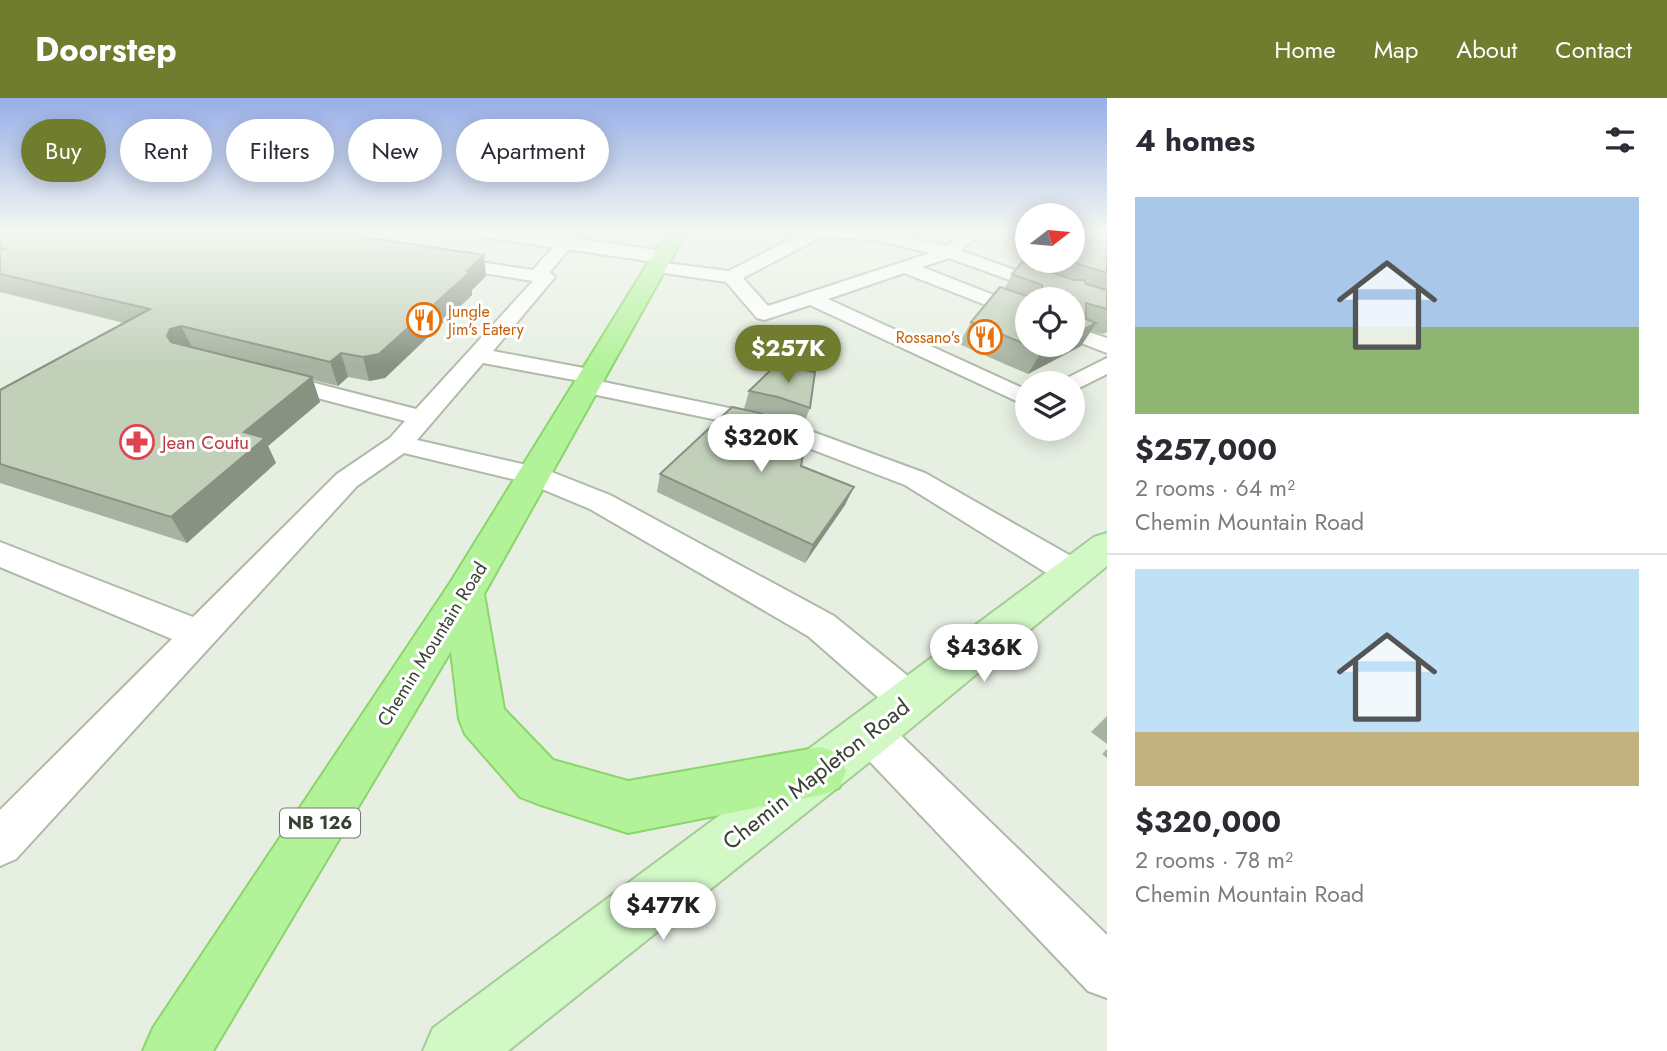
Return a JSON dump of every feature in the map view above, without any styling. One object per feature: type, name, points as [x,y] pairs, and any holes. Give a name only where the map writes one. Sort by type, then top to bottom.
[{"type":"main road","name":"Chemin Mountain Road","points":[[176,1051],[464,594],[652,275]]},
{"type":"main road","name":"Chemin Mapleton Road","points":[[456,1051],[870,733],[1107,546]]},
{"type":"main road","points":[[464,594],[482,719],[538,780],[628,807],[821,771]]},
{"type":"lane","points":[[0,843],[346,480],[399,444],[546,277],[534,275]]},
{"type":"lane","points":[[725,275],[811,298],[1015,393]]},
{"type":"lane","points":[[732,277],[764,314],[879,275]]},
{"type":"lane","points":[[927,275],[1015,310]]},
{"type":"lane","points":[[1014,275],[1107,309]]},
{"type":"lane","points":[[1085,338],[1107,346]]},
{"type":"lane","points":[[478,355],[763,422],[915,479],[1073,573]]},
{"type":"lane","points":[[1085,377],[1107,365]]},
{"type":"lane","points":[[247,373],[422,418]]},
{"type":"lane","points":[[399,444],[534,475],[600,502],[821,626],[910,701]]},
{"type":"lane","points":[[0,554],[198,635]]},
{"type":"lane","points":[[870,733],[1107,972]]},
{"type":"building","points":[[6,275],[466,275],[379,354],[363,357],[341,353],[330,362],[181,326],[170,329],[167,336],[171,342],[312,377],[244,432],[265,438],[171,517],[0,464],[0,390],[150,309]]},
{"type":"building","points":[[1016,275],[1061,275],[1084,280],[1086,284],[1107,290],[1107,309],[1086,303],[1086,319],[1096,323],[1085,329],[1085,287],[1042,287]]},
{"type":"building","points":[[1000,287],[1015,292],[1015,340],[971,322]]},
{"type":"building","points":[[776,365],[815,372],[810,408],[749,391]]},
{"type":"building","points":[[732,407],[760,413],[807,430],[801,466],[854,487],[813,545],[660,474]]},
{"type":"place","name":"Jungle Jim's Eatery","points":[[424,320]]},
{"type":"place","name":"Rossano's","points":[[985,337]]},
{"type":"place","name":"Jean Coutu","points":[[137,442]]}]
